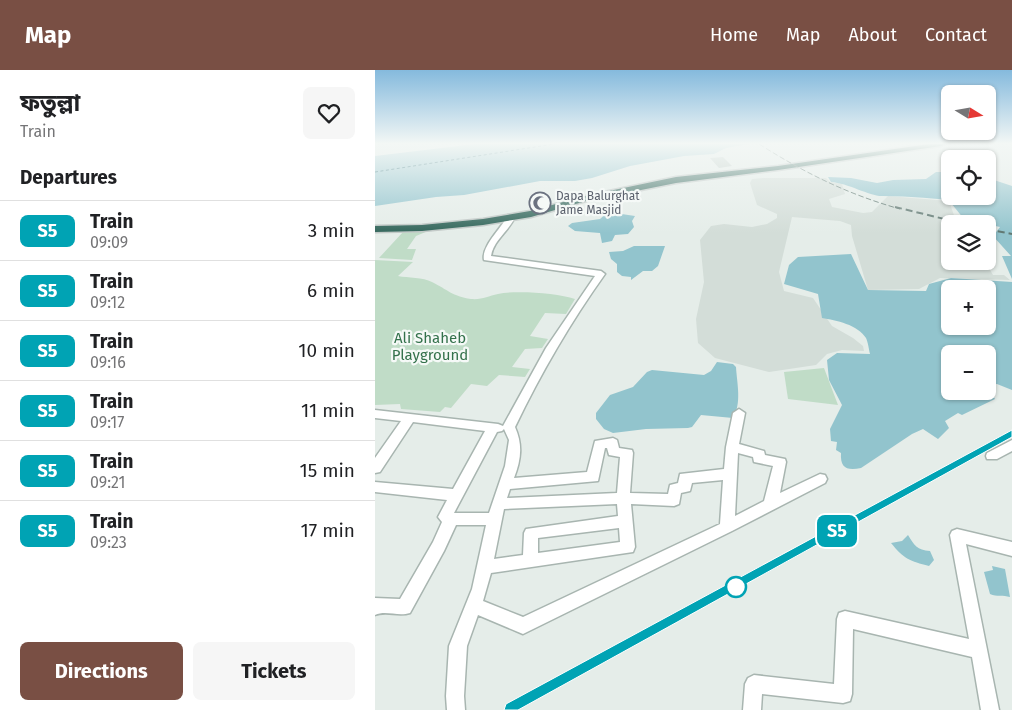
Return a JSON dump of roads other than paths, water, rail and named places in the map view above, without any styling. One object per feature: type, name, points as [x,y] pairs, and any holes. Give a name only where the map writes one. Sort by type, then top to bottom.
[{"type":"highway","points":[[375,228],[430,227],[511,218],[676,180],[728,174]]},
{"type":"street","points":[[509,427],[532,379],[578,303],[601,274],[487,258],[486,255],[490,248],[509,224],[511,218]]},
{"type":"street","points":[[727,527],[732,447],[739,413]]},
{"type":"street","points":[[375,414],[493,428],[509,427]]},
{"type":"street","points":[[375,468],[410,418]]},
{"type":"street","points":[[456,710],[458,646],[474,605],[485,567],[498,504],[511,466],[515,440],[509,427]]},
{"type":"street","points":[[493,428],[445,517],[451,519],[495,519]]},
{"type":"street","points":[[485,567],[627,546],[623,498],[627,452],[613,452],[613,444],[599,444],[593,477],[505,484]]},
{"type":"street","points":[[992,456],[1012,445]]},
{"type":"street","points":[[732,447],[759,454],[759,458],[781,462],[770,505]]},
{"type":"street","points":[[498,504],[623,498],[674,500],[675,489],[685,487],[685,478],[730,474]]},
{"type":"street","points":[[474,605],[523,626],[821,479]]},
{"type":"street","points":[[375,486],[457,495]]},
{"type":"street","points":[[375,607],[376,605],[404,607],[439,546],[451,519]]},
{"type":"street","points":[[530,560],[531,533],[624,521]]},
{"type":"street","points":[[990,710],[957,535],[1012,549]]},
{"type":"street","points":[[752,710],[754,684],[843,694],[845,618],[980,650]]},
{"type":"water","points":[[375,174],[605,174],[575,181],[540,181],[464,195],[375,206]]},
{"type":"water","points":[[933,174],[941,174],[941,199],[878,196],[831,182],[828,177],[851,178],[877,183],[893,180],[926,179]]},
{"type":"water","points":[[996,181],[1012,186],[1012,279],[1002,256],[1011,256],[996,239],[996,232],[1000,227],[996,226],[996,215],[961,215],[953,205],[996,205]]},
{"type":"water","points":[[608,212],[635,216],[632,221],[634,227],[628,234],[615,235],[612,241],[602,243],[600,233],[575,231],[568,226],[572,223],[600,219]]},
{"type":"water","points":[[634,246],[665,246],[658,266],[652,271],[643,271],[631,280],[631,277],[622,276],[617,272],[617,264],[611,259],[609,252],[623,251]]},
{"type":"water","points":[[851,254],[868,290],[926,291],[929,284],[941,281],[941,335],[996,335],[996,281],[1012,282],[1012,390],[996,384],[996,345],[941,345],[941,400],[993,400],[962,415],[958,413],[945,421],[949,428],[938,439],[923,429],[912,434],[861,468],[848,469],[843,465],[841,453],[836,450],[837,442],[831,441],[830,429],[842,405],[829,380],[827,360],[837,353],[870,354],[868,344],[862,333],[852,326],[822,318],[818,294],[784,284],[789,265],[798,257]]},
{"type":"water","points":[[951,278],[982,280],[944,280]]},
{"type":"water","points":[[717,362],[733,364],[736,367],[738,400],[733,418],[701,415],[692,427],[688,428],[646,429],[613,433],[604,429],[596,419],[596,413],[610,395],[633,387],[647,372],[652,370],[704,375],[711,371]]},
{"type":"water","points":[[908,535],[916,546],[930,551],[934,560],[929,566],[908,559],[891,543],[902,541]]},
{"type":"water","points":[[992,566],[1005,569],[1010,597],[990,594],[984,572],[993,570]]},
{"type":"railway","points":[[812,174],[862,197],[900,209]]},
{"type":"railway","points":[[895,207],[941,218]]},
{"type":"railway","points":[[996,231],[1012,234]]},
{"type":"railway","points":[[829,535],[1012,434]]},
{"type":"railway","points":[[512,710],[832,534]]},
{"type":"train","name":"S5","points":[[512,710],[1012,434]]},
{"type":"place","name":"Dapa Balurghat Jame Masjid","points":[[540,203]]},
{"type":"park label","name":"Ali Shaheb Playground","points":[[430,346]]}]
